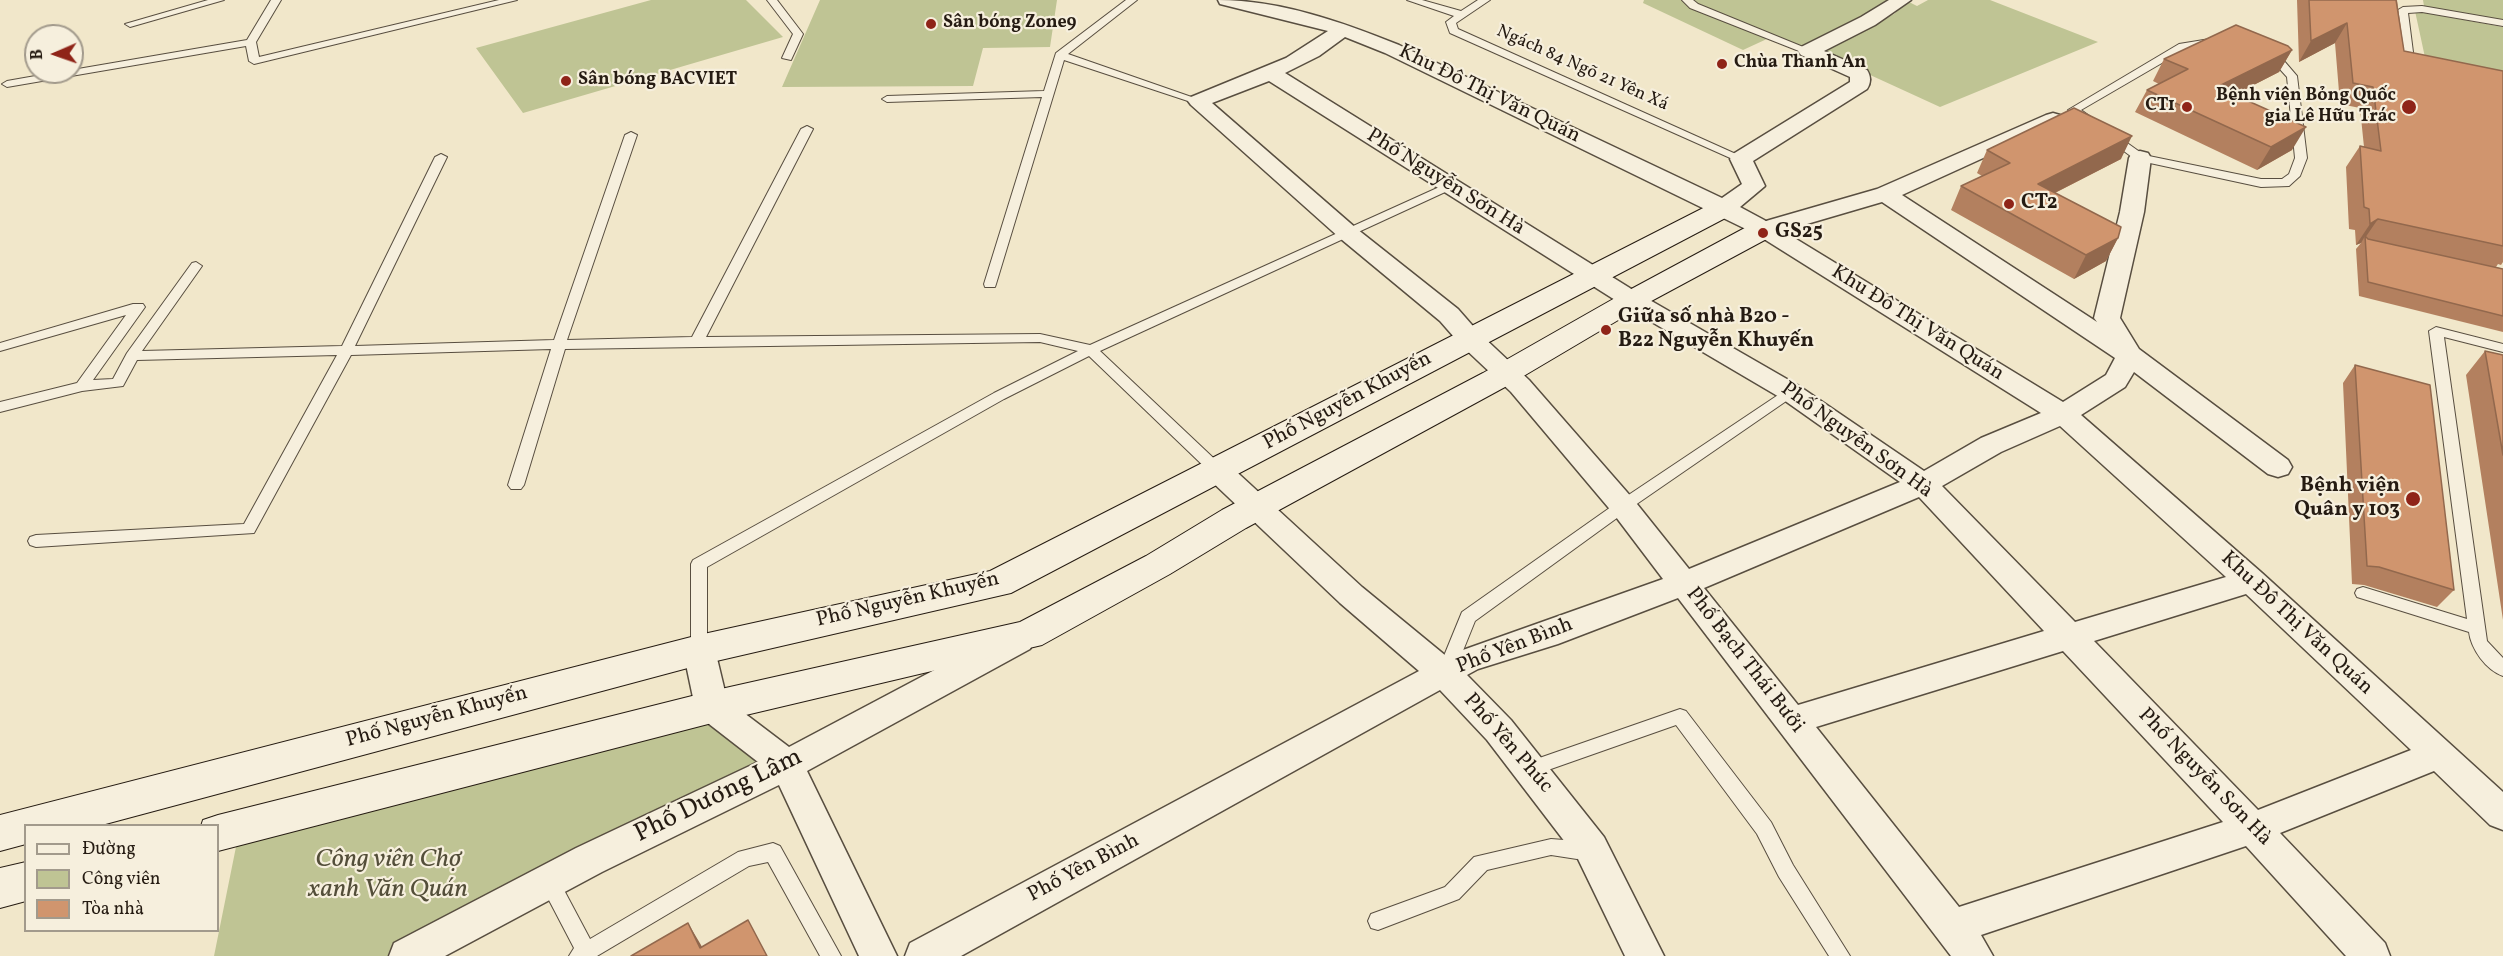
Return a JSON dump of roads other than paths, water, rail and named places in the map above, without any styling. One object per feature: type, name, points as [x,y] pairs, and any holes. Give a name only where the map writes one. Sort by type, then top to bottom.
[{"type":"street","name":"Khu Đô Thị Văn Quán","points":[[1227,0],[1342,29],[1392,49],[1724,208],[1764,229],[2063,414],[2251,581],[2437,755],[2503,813]]},
{"type":"street","points":[[1808,51],[1868,21],[1902,0]]},
{"type":"street","points":[[1198,101],[1269,72],[1318,48],[1342,29]]},
{"type":"street","points":[[1724,208],[1754,186],[1741,159],[1860,85],[1860,74],[1808,51]]},
{"type":"street","name":"Phố Nguyễn Sơn Hà","points":[[1269,72],[1632,300],[1790,393],[1923,484],[2252,828],[2371,956]]},
{"type":"street","name":"Phố Bạch Thái Bưởi","points":[[1198,101],[1349,234],[1449,315],[1470,339],[1507,373],[1623,506],[1974,956]]},
{"type":"street","points":[[219,833],[712,707],[1029,635],[1764,229],[1885,194],[2074,110]]},
{"type":"street","points":[[2129,355],[2107,318],[2132,212],[2140,158]]},
{"type":"street","points":[[1885,194],[2129,355],[2278,467]]},
{"type":"street","name":"Phố Nguyễn Khuyến","points":[[35,824],[699,650],[998,583],[1724,208]]},
{"type":"street","name":"Phố Yên Bình","points":[[924,956],[1467,660],[1547,634],[1683,584],[1923,484],[1990,445],[2063,414],[2116,381],[2129,355]]},
{"type":"street","name":"Phố Yên Phúc","points":[[1218,471],[1351,595],[1445,674],[1499,730],[1531,768],[1591,848],[1645,956]]},
{"type":"street","points":[[1791,721],[2251,581]]},
{"type":"street","name":"Phố Dương Lâm","points":[[408,956],[549,881],[787,765],[1029,635]]},
{"type":"street","points":[[699,650],[712,707],[787,765],[878,956]]},
{"type":"street","points":[[1952,927],[2252,828],[2437,755]]},
{"type":"street","name":"Phố Nguyễn Khuyến","points":[[0,833],[24,827]]},
{"type":"street","points":[[0,888],[24,882]]},
{"type":"lane","points":[[130,24],[219,0]]},
{"type":"lane","points":[[276,0],[251,42],[254,61],[512,0]]},
{"type":"lane","points":[[772,0],[798,34],[787,58]]},
{"type":"lane","points":[[990,284],[1060,56],[1132,0]]},
{"type":"lane","points":[[1412,0],[1462,15]]},
{"type":"lane","name":"Ngách 84 Ngõ 21 Yên Xá","points":[[1485,0],[1451,22],[1454,31],[1741,159]]},
{"type":"lane","points":[[1687,0],[1694,6],[1808,51]]},
{"type":"lane","points":[[2426,73],[2411,65],[2403,10],[2422,9],[2503,23]]},
{"type":"lane","points":[[7,84],[251,42]]},
{"type":"lane","points":[[2199,42],[2232,42],[2281,63],[2292,76],[2301,158],[2294,176],[2285,183],[2261,183],[2140,158],[2074,110],[2183,46],[2199,42]]},
{"type":"lane","points":[[1060,56],[1198,101]]},
{"type":"lane","points":[[887,99],[1047,94]]},
{"type":"lane","points":[[697,341],[807,129]]},
{"type":"lane","points":[[516,485],[559,345],[631,135]]},
{"type":"lane","points":[[36,541],[249,529],[346,351],[441,157]]},
{"type":"lane","points":[[699,650],[699,564],[999,396],[1091,350],[1450,187]]},
{"type":"lane","points":[[0,407],[81,386],[118,383],[132,356],[196,266]]},
{"type":"lane","points":[[0,346],[138,307],[81,386]]},
{"type":"lane","points":[[2503,348],[2436,332],[2479,644],[2503,669]]},
{"type":"lane","points":[[132,356],[697,341],[1040,339],[1091,350],[1218,471]]},
{"type":"lane","points":[[1445,674],[1468,617],[1623,506],[1790,393]]},
{"type":"lane","points":[[2363,593],[2477,627]]},
{"type":"lane","points":[[1531,768],[1680,716],[1764,828],[1786,871],[1840,956]]},
{"type":"lane","points":[[1378,921],[1452,893],[1481,863],[1551,847],[1577,850],[1591,848]]},
{"type":"lane","points":[[549,881],[583,954],[745,858],[773,852],[831,956]]},
{"type":"place","name":"Sân bóng Zone9","points":[[931,24]]},
{"type":"place","name":"Chùa Thanh An","points":[[1722,64]]},
{"type":"place","name":"Sân bóng BACVIET","points":[[566,81]]},
{"type":"place","name":"CT1","points":[[2187,107]]},
{"type":"place","name":"Bệnh viện Bỏng Quốc gia Lê Hữu Trác","points":[[2409,107]]},
{"type":"place","name":"CT2","points":[[2009,204]]},
{"type":"place","name":"GS25","points":[[1763,233]]},
{"type":"place","name":"Giữa số nhà B20 - B22 Nguyễn Khuyến","points":[[1606,330]]},
{"type":"place","name":"Bệnh viện Quân y 103","points":[[2413,499]]},
{"type":"park label","name":"Công viên Chợ xanh Văn Quán","points":[[388,876]]}]
